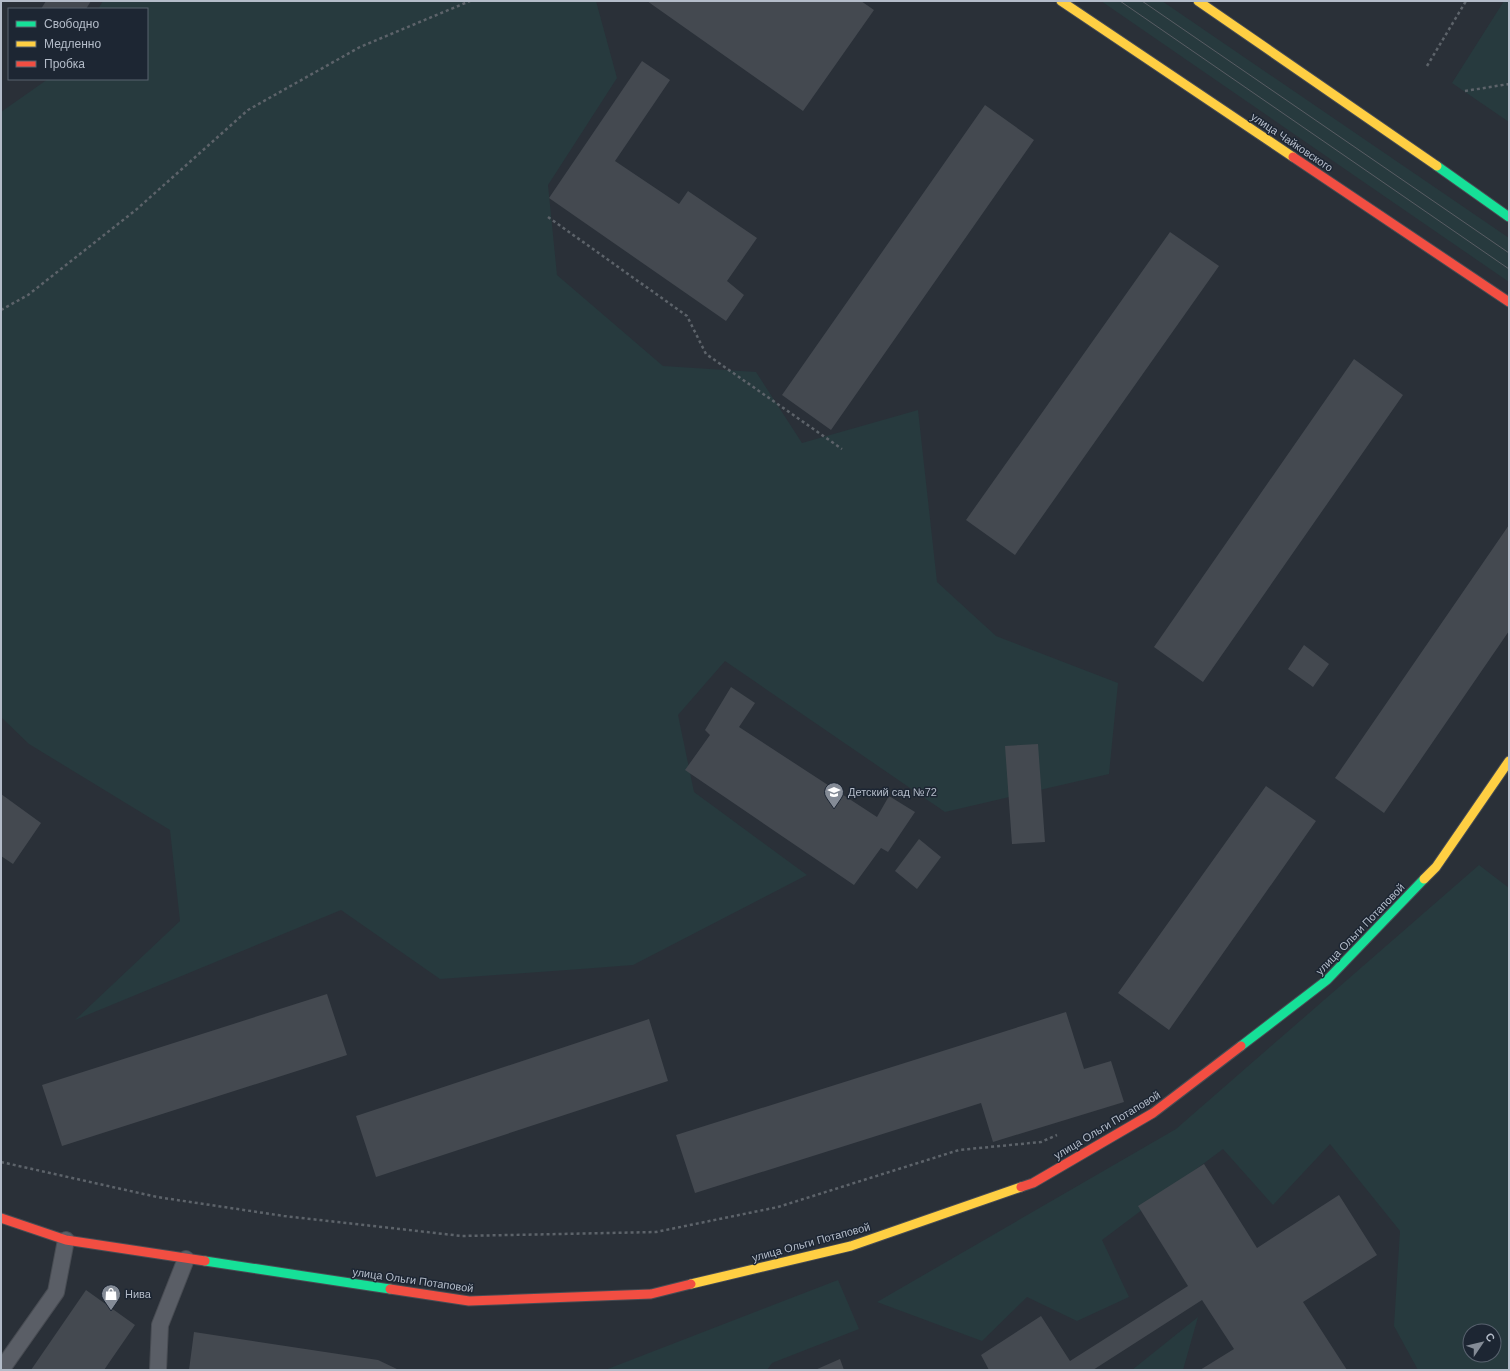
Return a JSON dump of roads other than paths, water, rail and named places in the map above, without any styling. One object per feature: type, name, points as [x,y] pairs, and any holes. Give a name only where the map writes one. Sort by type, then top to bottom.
[{"type":"street","name":"улица Чайковского","points":[[1061,1],[1509,302]]},
{"type":"street","points":[[1198,1],[1388,131],[1509,217]]},
{"type":"street","name":"улица Ольги Потаповой","points":[[1,1218],[66,1240],[469,1301],[651,1294],[851,1246],[1033,1183],[1153,1113],[1327,980],[1436,867],[1509,761]]},
{"type":"lane","points":[[1,1370],[56,1292],[66,1240]]},
{"type":"lane","points":[[158,1370],[160,1325],[186,1259]]},
{"type":"tram line","points":[[1120,1],[1509,269]]},
{"type":"tram line","points":[[1142,1],[1509,253]]},
{"type":"place","name":"Детский сад №72","points":[[834,809]]},
{"type":"place","name":"Нива","points":[[111,1311]]}]
